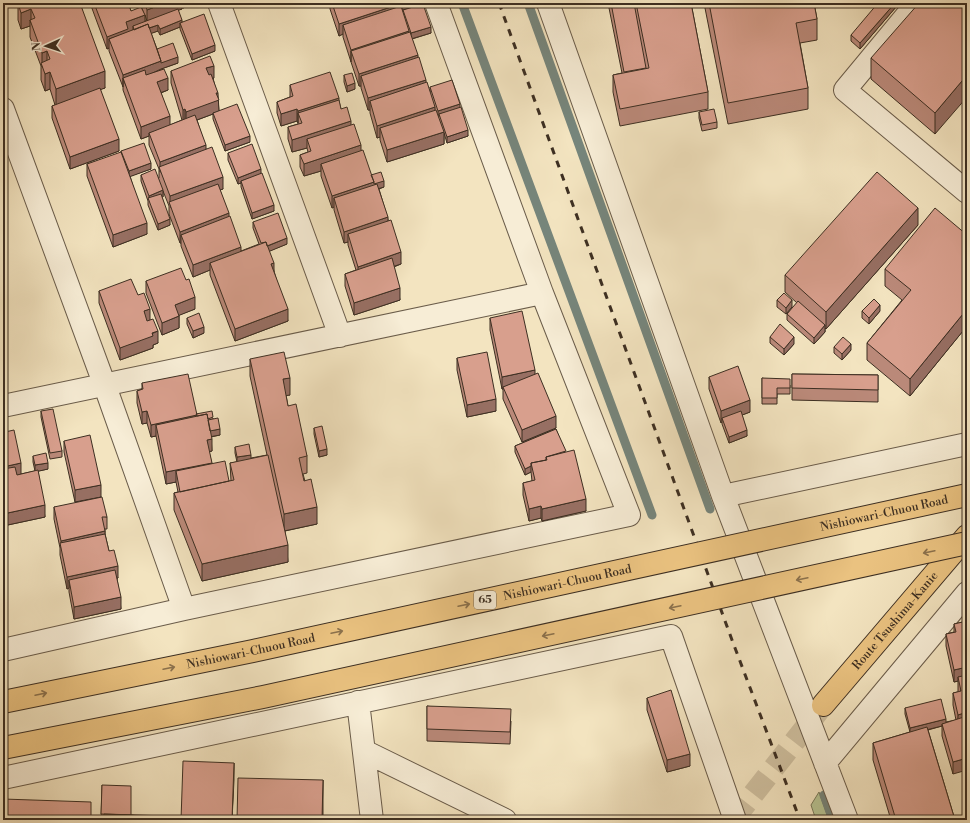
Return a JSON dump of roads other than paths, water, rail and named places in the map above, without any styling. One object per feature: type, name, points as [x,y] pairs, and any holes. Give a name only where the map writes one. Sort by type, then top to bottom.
[{"type":"main road","name":"Nishiowari-Chuou Road","points":[[3,702],[252,651],[967,495]]},
{"type":"main road","name":"Route Tsushima-Kanie","points":[[823,705],[967,536]]},
{"type":"main road","points":[[3,748],[271,695],[967,544]]},
{"type":"street","points":[[219,3],[340,336]]},
{"type":"street","points":[[3,650],[184,609],[629,516],[542,293],[436,3]]},
{"type":"street","points":[[548,3],[723,496],[847,820]]},
{"type":"street","points":[[917,3],[845,90],[967,192]]},
{"type":"street","points":[[3,109],[105,386],[184,609]]},
{"type":"street","points":[[3,406],[105,386],[542,293]]},
{"type":"street","points":[[723,496],[967,444]]},
{"type":"street","points":[[825,763],[967,592]]},
{"type":"street","points":[[3,778],[671,636],[735,820]]},
{"type":"street","points":[[358,702],[372,820]]},
{"type":"street","points":[[364,751],[505,820]]},
{"type":"waterway","points":[[462,3],[652,515]]},
{"type":"waterway","points":[[528,3],[710,509]]},
{"type":"waterway","points":[[824,795],[833,820]]},
{"type":"tunnel","points":[[733,820],[820,709]]},
{"type":"railway","points":[[499,3],[732,640],[800,820]]}]
